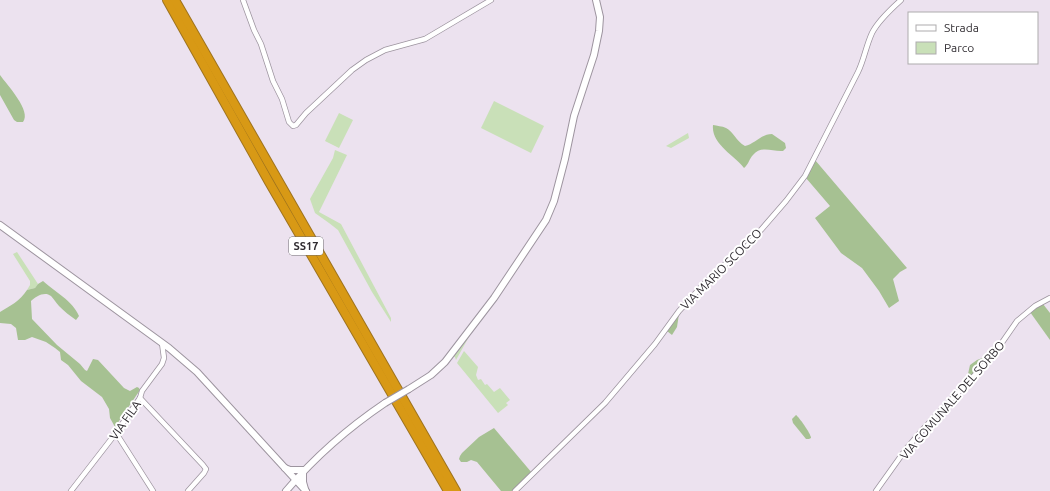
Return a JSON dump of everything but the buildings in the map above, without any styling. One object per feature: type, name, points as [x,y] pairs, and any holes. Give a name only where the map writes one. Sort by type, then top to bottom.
[{"type":"highway","name":"SS17","points":[[167,0],[269,182],[448,491]]},
{"type":"highway","name":"SS17","points":[[175,0],[456,491]]},
{"type":"street","points":[[243,0],[261,44],[273,81],[282,99],[289,122],[292,126],[296,125],[306,113],[352,70],[366,60],[385,50],[425,39],[491,0]]},
{"type":"street","points":[[286,491],[303,470],[362,418],[431,375],[445,362],[494,298],[546,220],[554,201],[565,160],[574,116],[594,55],[600,18],[596,0]]},
{"type":"street","name":"VIA MARIO SCOCCO","points":[[515,491],[605,403],[655,344],[679,311],[703,285],[747,246],[798,187],[858,72],[872,33],[881,20],[901,0]]},
{"type":"street","points":[[0,225],[162,343],[197,372],[306,491]]},
{"type":"street","name":"VIA COMUNALE DEL SORBO","points":[[876,491],[906,449],[925,426],[992,357],[1016,322],[1035,306],[1050,298]]},
{"type":"street","name":"VIA FILA","points":[[70,491],[116,433],[140,398],[142,391],[162,364],[164,358],[162,343]]},
{"type":"street","points":[[140,398],[206,469],[188,491]]},
{"type":"street","points":[[116,433],[153,491]]},
{"type":"street","points":[[284,468],[290,470],[303,470]]},
{"type":"street","points":[[303,470],[303,482],[306,491]]},
{"type":"green space","points":[[0,75],[22,105],[25,117],[23,122],[17,122],[14,120],[0,95]]},
{"type":"green space","points":[[494,101],[544,126],[531,153],[481,128]]},
{"type":"green space","points":[[339,113],[353,120],[339,148],[325,141]]},
{"type":"green space","points":[[713,125],[728,129],[739,142],[745,146],[768,134],[772,134],[785,143],[786,148],[783,151],[760,150],[753,155],[744,168],[719,144],[713,132]]},
{"type":"green space","points":[[688,133],[689,138],[671,148],[666,146]]},
{"type":"green space","points":[[335,150],[347,155],[319,212],[341,224],[391,318],[391,322],[372,292],[338,230],[315,213],[310,199],[333,158]]},
{"type":"green space","points":[[815,160],[907,268],[893,279],[899,301],[889,308],[879,291],[862,268],[841,253],[815,218],[830,206],[806,178]]},
{"type":"green space","points":[[17,252],[38,284],[35,288],[27,290],[30,285],[30,281],[13,254]]},
{"type":"green space","points":[[43,281],[68,301],[79,316],[76,320],[61,308],[51,296],[43,294],[31,301],[32,319],[57,345],[85,370],[87,371],[93,359],[98,360],[124,388],[130,391],[137,387],[140,390],[115,427],[110,418],[109,409],[102,397],[81,381],[68,365],[61,360],[60,352],[46,342],[32,337],[25,340],[18,340],[16,328],[11,324],[0,323],[0,312],[18,300],[27,290],[35,288]]},
{"type":"green space","points":[[1043,304],[1050,313],[1050,340],[1030,312]]},
{"type":"green space","points":[[679,314],[677,327],[672,335],[667,331]]},
{"type":"green space","points":[[470,331],[470,335],[456,360],[455,357],[452,357]]},
{"type":"green space","points":[[464,351],[478,367],[476,375],[478,380],[481,379],[485,385],[487,384],[494,392],[500,388],[510,400],[506,403],[508,405],[498,413],[457,363]]},
{"type":"green space","points":[[988,356],[965,383],[963,380],[968,374],[970,365],[977,360]]},
{"type":"green space","points":[[796,415],[805,426],[811,438],[806,439],[793,423],[792,419]]},
{"type":"green space","points":[[494,428],[532,473],[514,491],[501,491],[477,462],[471,460],[461,462],[459,459],[462,453],[479,437]]}]
